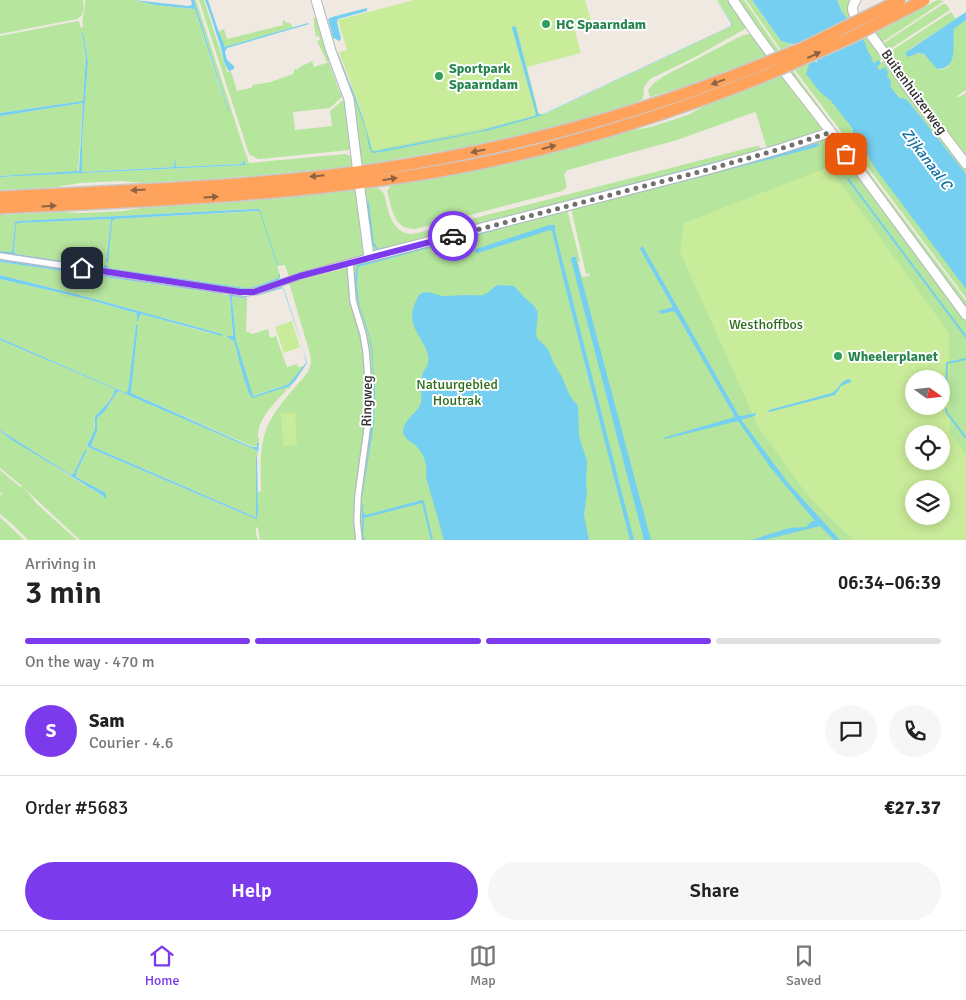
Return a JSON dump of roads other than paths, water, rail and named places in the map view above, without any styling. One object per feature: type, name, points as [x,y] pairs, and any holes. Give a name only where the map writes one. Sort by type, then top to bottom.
[{"type":"highway","points":[[0,208],[184,199],[368,182],[441,171],[527,153],[615,129],[691,105],[766,69],[900,0]]},
{"type":"highway","points":[[0,197],[262,182],[378,169],[528,141],[608,119],[766,69],[852,36],[924,0]]},
{"type":"street","points":[[316,0],[331,51],[349,100],[357,165]]},
{"type":"street","points":[[734,0],[771,54]]},
{"type":"street","points":[[855,16],[852,7],[856,0]]},
{"type":"street","name":"Buitenhuizerweg","points":[[871,35],[966,164]]},
{"type":"street","points":[[786,74],[966,314]]},
{"type":"street","points":[[0,256],[245,293],[258,291],[300,276],[369,257],[710,169],[831,132]]},
{"type":"street","points":[[360,189],[369,257]]},
{"type":"street","name":"Ringweg","points":[[350,263],[353,301],[366,351],[369,390],[369,415],[358,496],[357,521],[359,540]]},
{"type":"water","points":[[134,0],[188,6],[192,5],[191,0],[194,0],[229,112],[195,9],[156,5]]},
{"type":"water","points":[[205,0],[208,0],[225,47],[309,24],[227,48],[225,52],[227,60],[234,66],[234,69],[229,71],[224,62]]},
{"type":"water","points":[[716,0],[732,23],[732,26],[540,116],[490,130],[387,151],[372,153],[363,121],[338,54],[362,115],[372,151],[376,151],[476,132],[535,116],[513,26],[516,27],[538,113],[541,115],[731,26]]},
{"type":"water","points":[[752,0],[837,0],[842,12],[856,29],[803,54],[798,44],[781,41]]},
{"type":"water","points":[[367,8],[367,11],[338,19],[341,39],[339,41],[334,38],[332,40],[328,19]]},
{"type":"water","points":[[966,12],[966,20],[954,30],[953,55],[949,65],[937,69],[924,54],[918,53],[908,57],[905,53]]},
{"type":"water","points":[[82,32],[88,61],[82,141],[82,172],[174,167],[175,158],[177,167],[242,164],[244,160],[246,165],[0,177],[79,171],[83,103],[0,116],[0,113],[83,101],[86,58]]},
{"type":"water","name":"Zijkanaal C","points":[[863,39],[874,63],[879,60],[881,63],[877,67],[879,70],[885,67],[888,72],[887,76],[891,81],[890,86],[899,98],[908,101],[966,174],[966,289],[875,168],[862,146],[853,138],[853,129],[806,74],[809,64],[815,61],[816,63],[817,60]]},
{"type":"water","points":[[818,143],[818,146],[809,149],[625,195]]},
{"type":"water","points":[[260,210],[278,266],[260,212],[258,211],[114,219],[112,222],[108,262],[106,262],[110,219],[17,223],[16,227],[14,252],[16,254],[103,267],[105,265],[109,268],[246,288],[278,278],[280,274],[280,278],[278,280],[247,290],[0,253],[0,251],[12,252],[15,222],[18,221]]},
{"type":"water","points":[[552,215],[358,267],[357,287],[360,306],[372,346],[375,390],[374,423],[362,499],[373,401],[373,366],[369,337],[357,297],[355,276],[357,265]]},
{"type":"water","points":[[549,225],[555,225],[634,540],[630,540],[552,231],[550,230],[478,253],[474,252],[476,249]]},
{"type":"water","points":[[642,246],[739,416],[756,413],[755,416],[743,419],[742,421],[789,484],[840,540],[834,540],[820,526],[764,540],[751,540],[789,528],[806,527],[812,521],[815,521],[770,467],[738,421],[664,438],[735,417],[676,313],[673,311],[661,314],[659,312],[673,307],[640,249]]},
{"type":"water","points":[[572,257],[576,257],[651,540],[644,540],[571,260]]},
{"type":"water","points":[[0,260],[224,293],[0,262]]},
{"type":"water","points":[[0,275],[222,334],[222,336],[141,314],[137,321],[136,313],[83,298],[0,279]]},
{"type":"water","points":[[498,285],[514,286],[538,312],[537,338],[548,349],[570,396],[578,406],[579,436],[587,461],[587,492],[584,515],[589,540],[444,540],[426,477],[425,460],[419,449],[406,438],[403,432],[405,424],[417,410],[422,399],[421,378],[428,363],[427,350],[416,331],[412,317],[419,295],[425,292],[442,296],[483,295]]},
{"type":"water","points":[[282,287],[283,288],[253,297]]},
{"type":"water","points":[[283,288],[284,289],[301,342]]},
{"type":"water","points":[[228,295],[247,298],[233,296],[232,298],[236,340],[253,396],[289,384],[306,363],[304,351],[307,363],[290,386],[252,398],[244,379],[234,341],[227,337],[233,336],[230,297]]},
{"type":"water","points":[[136,325],[138,325],[131,393],[252,447],[257,447],[257,443],[259,443],[258,452],[256,453],[256,450],[119,391],[105,411],[97,418],[97,431],[91,446],[255,517],[257,457],[258,511],[256,519],[87,446],[95,429],[95,417],[109,401],[115,389],[0,340],[0,338],[126,393],[128,391]]},
{"type":"water","points":[[850,379],[851,382],[841,386],[835,395],[768,411],[832,393],[844,381]]},
{"type":"water","points":[[0,430],[71,475],[74,473],[85,450],[87,451],[76,477],[106,493],[106,498],[12,440]]},
{"type":"water","points":[[424,501],[433,540],[431,540],[422,503],[364,518],[363,536],[365,540],[362,540],[362,503],[363,513],[366,515]]},
{"type":"waterway","points":[[430,237],[745,155]]},
{"type":"waterway","points":[[848,179],[966,337]]},
{"type":"waterway","points":[[368,203],[373,243],[378,250],[389,247]]},
{"type":"waterway","points":[[947,370],[947,363],[966,359]]},
{"type":"waterway","points":[[949,415],[966,438]]},
{"type":"place","name":"HC Spaarndam","points":[[546,24]]},
{"type":"place","name":"Sportpark Spaarndam","points":[[439,76]]},
{"type":"place","name":"Wheelerplanet","points":[[838,356]]},
{"type":"park label","name":"Westhoffbos","points":[[766,324]]},
{"type":"park label","name":"Natuurgebied Houtrak","points":[[457,392]]}]
